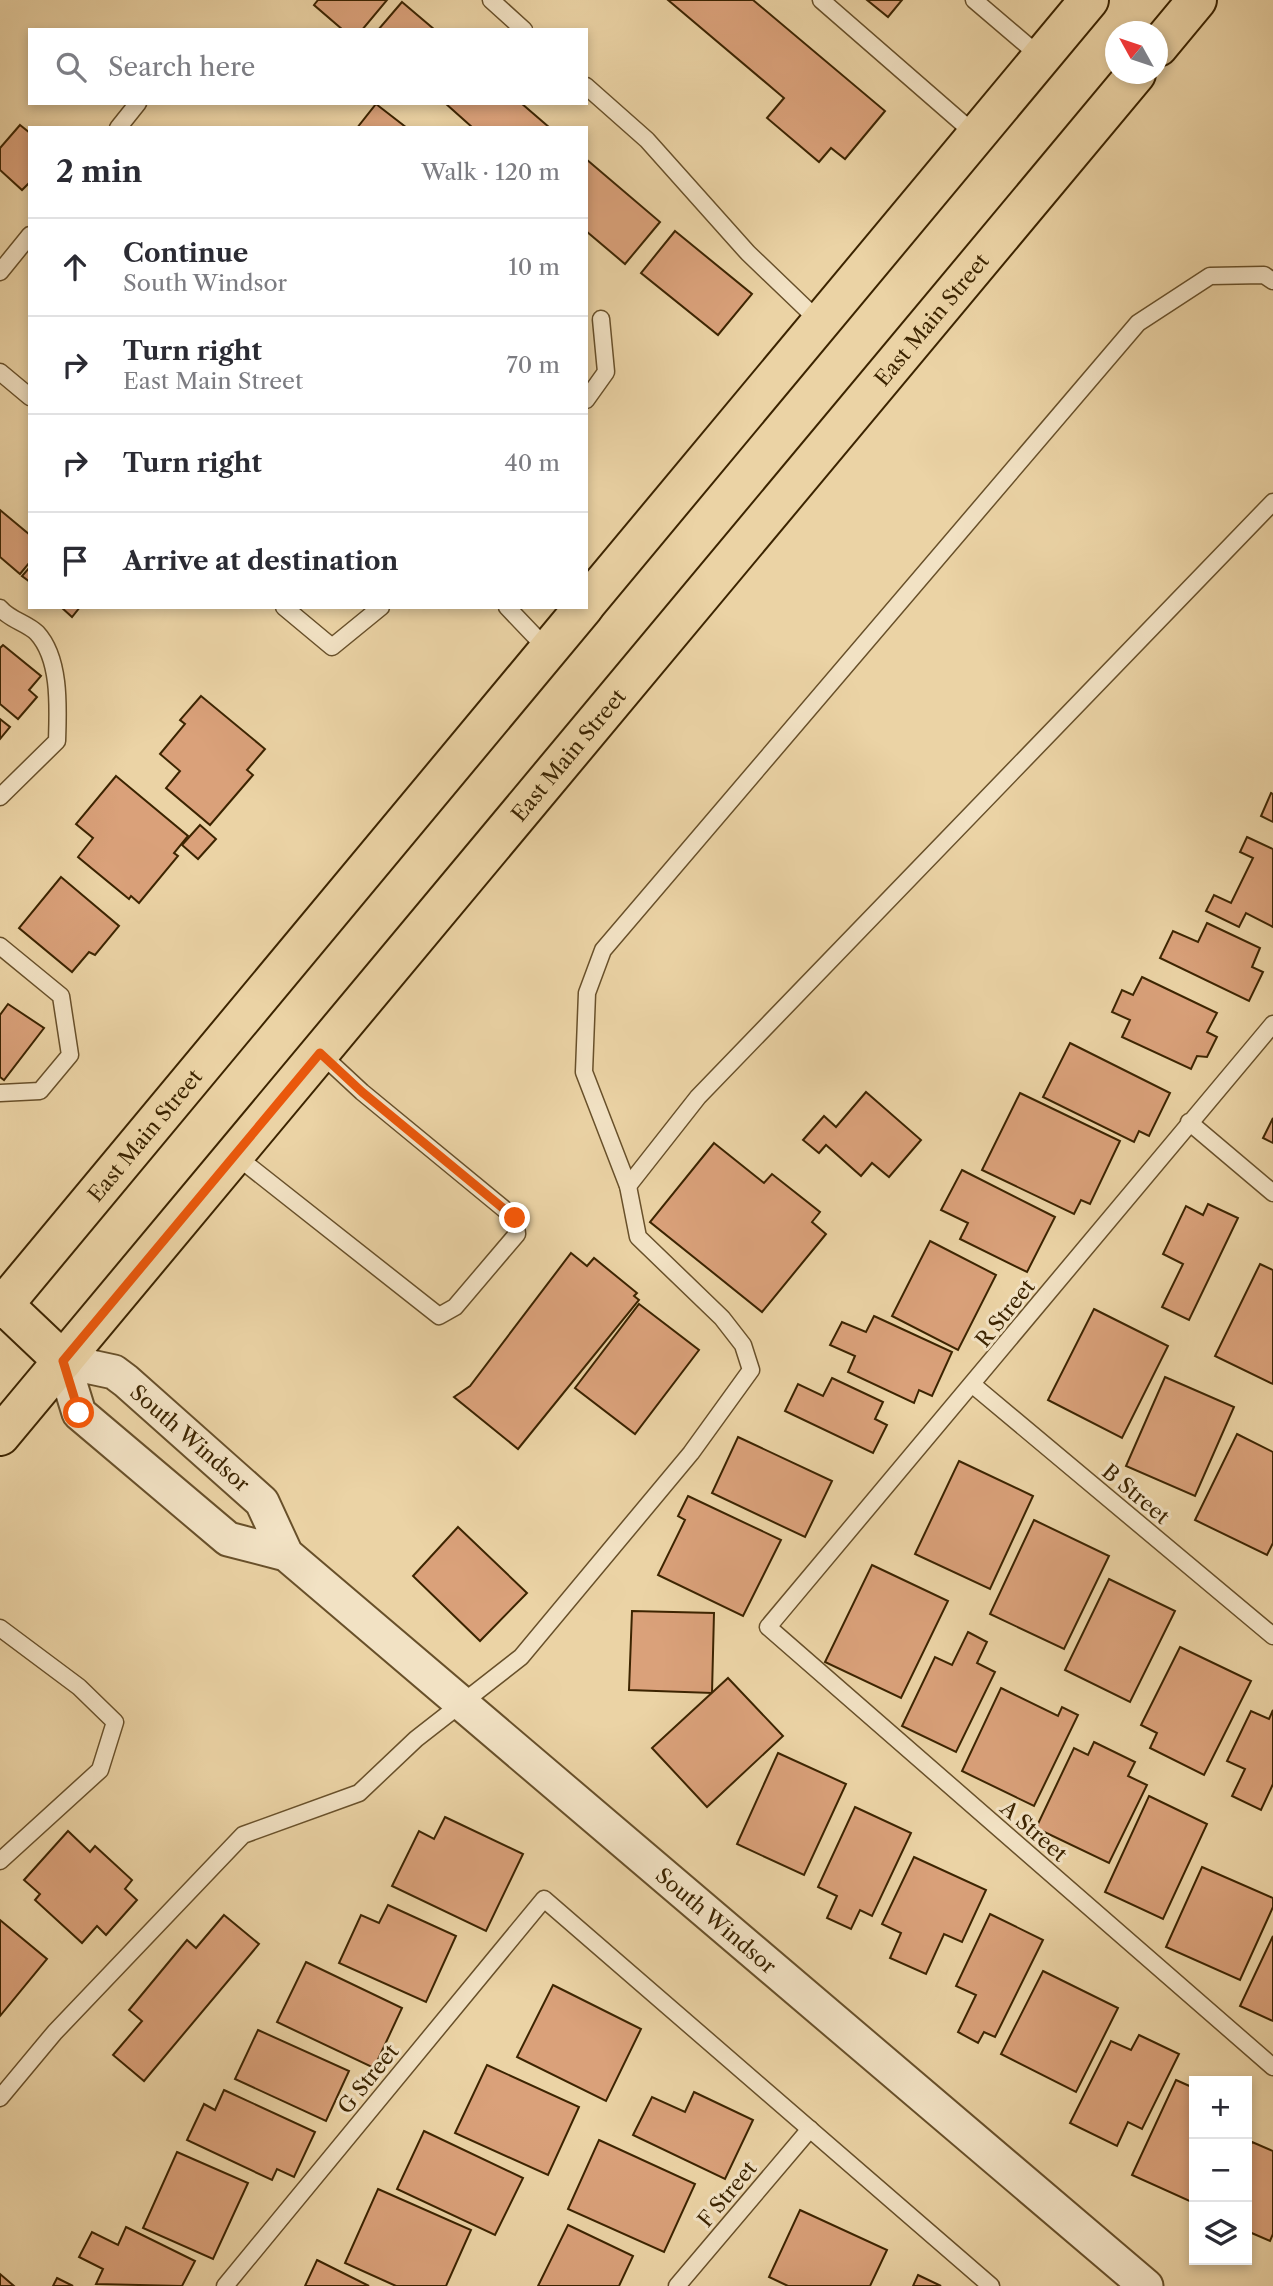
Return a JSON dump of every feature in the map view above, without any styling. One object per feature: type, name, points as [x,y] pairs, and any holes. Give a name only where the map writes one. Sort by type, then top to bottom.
[{"type":"main road","name":"East Main Street","points":[[588,602],[1089,0]]},
{"type":"main road","points":[[1168,34],[1197,0]]},
{"type":"main road","name":"East Main Street","points":[[0,1436],[1128,84]]},
{"type":"main road","name":"East Main Street","points":[[1,1305],[582,609]]},
{"type":"main road","name":"South Windsor","points":[[1,1305],[63,1361]]},
{"type":"street","name":"South Windsor","points":[[286,1554],[228,1539],[79,1413],[63,1361],[114,1372],[126,1381],[262,1502],[286,1554],[1146,2286]]},
{"type":"lane","points":[[491,0],[522,28]]},
{"type":"lane","points":[[821,0],[976,135]]},
{"type":"lane","points":[[974,0],[1041,57]]},
{"type":"lane","points":[[588,88],[647,139],[748,253],[820,322]]},
{"type":"lane","points":[[120,126],[136,105]]},
{"type":"lane","points":[[0,272],[28,237]]},
{"type":"lane","points":[[0,2098],[55,2032],[243,1835],[359,1793],[416,1739],[521,1657],[691,1453],[751,1370],[743,1345],[722,1318],[638,1237],[628,1186],[584,1072],[587,993],[603,950],[1138,323],[1210,276],[1264,275],[1273,281]]},
{"type":"lane","points":[[588,397],[606,372],[601,319]]},
{"type":"lane","points":[[0,372],[28,395]]},
{"type":"lane","points":[[628,1186],[698,1097],[1273,502]]},
{"type":"lane","points":[[0,608],[7,616],[37,633],[52,664],[58,696],[57,741],[0,797]]},
{"type":"lane","points":[[286,609],[332,647],[380,609]]},
{"type":"lane","points":[[510,609],[548,650]]},
{"type":"lane","points":[[0,946],[61,996],[70,1055],[40,1091],[0,1093]]},
{"type":"lane","name":"R Street","points":[[768,1627],[1273,1024]]},
{"type":"lane","points":[[235,1155],[439,1317],[455,1307],[517,1234],[515,1218],[362,1092],[320,1053]]},
{"type":"lane","points":[[1189,1122],[1273,1193]]},
{"type":"lane","name":"B Street","points":[[973,1385],[1273,1636]]},
{"type":"lane","name":"A Street","points":[[768,1627],[1273,2067]]},
{"type":"lane","points":[[0,1628],[79,1687],[115,1722],[100,1770],[0,1861]]},
{"type":"lane","name":"G Street","points":[[225,2286],[544,1899],[810,2129]]},
{"type":"lane","points":[[810,2129],[991,2286]]},
{"type":"lane","name":"F Street","points":[[677,2286],[810,2129]]},
{"type":"building","points":[[318,0],[387,0],[364,28],[341,28],[314,5]]},
{"type":"building","points":[[668,0],[753,0],[885,111],[845,159],[831,148],[819,162],[767,118],[784,98]]},
{"type":"building","points":[[867,0],[902,0],[888,17]]},
{"type":"building","points":[[402,2],[433,28],[380,28]]},
{"type":"building","points":[[377,105],[404,126],[359,126]]},
{"type":"building","points":[[447,105],[523,105],[548,126],[471,126]]},
{"type":"building","points":[[20,125],[28,131],[28,184],[22,190],[0,170],[0,148]]},
{"type":"building","points":[[588,161],[660,222],[625,264],[588,233]]},
{"type":"building","points":[[675,231],[752,294],[718,335],[641,273]]},
{"type":"building","points":[[0,510],[28,533],[28,564],[20,574],[0,557]]},
{"type":"building","points":[[28,569],[28,580],[22,576]]},
{"type":"building","points":[[63,609],[78,609],[72,617]]},
{"type":"building","points":[[3,645],[41,676],[29,690],[37,697],[18,719],[0,704],[0,648]]},
{"type":"building","points":[[201,696],[265,749],[247,770],[253,775],[210,825],[166,788],[180,771],[160,754],[185,724],[180,720]]},
{"type":"building","points":[[0,719],[10,727],[0,739]]},
{"type":"building","points":[[116,776],[188,836],[174,853],[178,856],[139,903],[131,896],[129,899],[78,857],[93,838],[76,824]]},
{"type":"building","points":[[1271,793],[1273,794],[1273,822],[1261,816]]},
{"type":"building","points":[[200,825],[216,839],[198,859],[182,845]]},
{"type":"building","points":[[1247,837],[1273,849],[1273,927],[1246,913],[1239,927],[1206,911],[1214,895],[1231,903],[1253,858],[1240,852]]},
{"type":"building","points":[[61,877],[119,926],[95,955],[89,952],[72,972],[19,928]]},
{"type":"building","points":[[1207,923],[1260,948],[1252,967],[1263,972],[1249,1001],[1160,958],[1173,931],[1198,942]]},
{"type":"building","points":[[1142,977],[1217,1013],[1207,1032],[1217,1037],[1207,1057],[1197,1056],[1191,1069],[1122,1037],[1130,1020],[1112,1012],[1122,990],[1133,995]]},
{"type":"building","points":[[8,1004],[44,1028],[4,1080],[0,1077],[0,1015]]},
{"type":"building","points":[[1070,1043],[1170,1093],[1149,1136],[1139,1131],[1134,1142],[1043,1097]]},
{"type":"building","points":[[866,1092],[921,1140],[889,1177],[872,1163],[861,1176],[826,1145],[819,1153],[803,1140],[824,1116],[836,1127]]},
{"type":"building","points":[[1020,1093],[1120,1141],[1090,1204],[1081,1200],[1074,1214],[982,1170]]},
{"type":"building","points":[[1273,1118],[1273,1143],[1263,1138]]},
{"type":"building","points":[[714,1143],[764,1183],[772,1174],[820,1212],[812,1222],[826,1234],[762,1312],[650,1222]]},
{"type":"building","points":[[962,1170],[1055,1217],[1027,1272],[960,1239],[968,1223],[941,1210]]},
{"type":"building","points":[[1208,1204],[1238,1218],[1189,1320],[1162,1307],[1183,1264],[1163,1254],[1186,1206],[1203,1215]]},
{"type":"building","points":[[930,1241],[996,1275],[958,1350],[892,1316]]},
{"type":"building","points":[[571,1253],[587,1266],[594,1258],[637,1293],[634,1296],[639,1300],[518,1449],[454,1397],[470,1386]]},
{"type":"building","points":[[1260,1264],[1273,1270],[1273,1384],[1215,1356]]},
{"type":"building","points":[[639,1304],[699,1350],[635,1434],[575,1388]]},
{"type":"building","points":[[1094,1309],[1168,1346],[1122,1438],[1048,1400]]},
{"type":"building","points":[[874,1316],[952,1352],[932,1396],[919,1390],[914,1403],[848,1372],[855,1356],[830,1345],[842,1322],[866,1332]]},
{"type":"building","points":[[1165,1377],[1234,1407],[1195,1496],[1126,1466]]},
{"type":"building","points":[[832,1378],[883,1402],[875,1419],[887,1425],[873,1453],[785,1411],[798,1384],[823,1396]]},
{"type":"building","points":[[1237,1434],[1273,1452],[1273,1543],[1267,1555],[1195,1520]]},
{"type":"building","points":[[738,1437],[832,1481],[805,1537],[712,1493]]},
{"type":"building","points":[[959,1461],[1033,1496],[990,1589],[915,1554]]},
{"type":"building","points":[[688,1496],[781,1540],[743,1616],[658,1575],[685,1520],[678,1516]]},
{"type":"building","points":[[1034,1520],[1109,1556],[1064,1649],[990,1614]]},
{"type":"building","points":[[458,1527],[527,1593],[480,1641],[413,1576]]},
{"type":"building","points":[[872,1565],[948,1601],[901,1698],[825,1662]]},
{"type":"building","points":[[1109,1579],[1175,1611],[1130,1702],[1065,1670]]},
{"type":"building","points":[[632,1611],[714,1613],[712,1693],[629,1690]]},
{"type":"building","points":[[968,1632],[987,1642],[977,1663],[995,1672],[956,1752],[902,1726],[935,1657],[952,1665]]},
{"type":"building","points":[[1180,1647],[1251,1681],[1204,1775],[1150,1748],[1157,1733],[1141,1725]]},
{"type":"building","points":[[728,1678],[783,1736],[707,1807],[652,1748]]},
{"type":"building","points":[[1001,1688],[1058,1716],[1062,1707],[1078,1715],[1034,1806],[962,1771]]},
{"type":"building","points":[[1273,1710],[1273,1784],[1261,1810],[1232,1796],[1245,1769],[1227,1761],[1251,1711],[1269,1719]]},
{"type":"building","points":[[1094,1742],[1135,1762],[1128,1776],[1147,1785],[1109,1863],[1036,1828],[1074,1748],[1088,1755]]},
{"type":"building","points":[[778,1753],[846,1784],[804,1875],[737,1844]]},
{"type":"building","points":[[1149,1796],[1207,1824],[1163,1919],[1105,1892]]},
{"type":"building","points":[[855,1807],[911,1833],[872,1916],[860,1910],[851,1929],[827,1918],[837,1896],[818,1887]]},
{"type":"building","points":[[445,1817],[523,1854],[486,1931],[392,1886],[419,1831],[434,1839]]},
{"type":"building","points":[[68,1831],[90,1852],[95,1846],[132,1880],[125,1889],[137,1900],[106,1935],[97,1926],[82,1943],[35,1900],[40,1894],[24,1880]]},
{"type":"building","points":[[914,1857],[986,1890],[962,1942],[944,1934],[926,1974],[890,1958],[901,1933],[882,1924]]},
{"type":"building","points":[[1202,1867],[1273,1898],[1273,1907],[1240,1980],[1166,1947]]},
{"type":"building","points":[[388,1905],[456,1936],[426,2002],[339,1963],[361,1915],[379,1923]]},
{"type":"building","points":[[990,1914],[1043,1940],[995,2037],[984,2032],[978,2043],[958,2032],[976,1995],[956,1986]]},
{"type":"building","points":[[224,1915],[259,1944],[144,2081],[113,2055],[142,2021],[129,2010],[187,1940],[196,1948]]},
{"type":"building","points":[[0,1920],[47,1959],[0,2016]]},
{"type":"building","points":[[1273,1936],[1273,2021],[1240,2006]]},
{"type":"building","points":[[306,1962],[402,2008],[374,2068],[277,2022]]},
{"type":"building","points":[[1043,1971],[1118,2008],[1076,2092],[1001,2054]]},
{"type":"building","points":[[553,1985],[641,2029],[606,2101],[517,2057]]},
{"type":"building","points":[[258,2030],[349,2071],[326,2121],[235,2079]]},
{"type":"building","points":[[1139,2035],[1179,2054],[1142,2129],[1128,2122],[1117,2146],[1070,2123],[1111,2041],[1131,2050]]},
{"type":"building","points":[[487,2065],[579,2107],[548,2175],[455,2133]]},
{"type":"building","points":[[1176,2080],[1189,2086],[1189,2201],[1132,2175]]},
{"type":"building","points":[[224,2090],[315,2132],[294,2177],[277,2169],[272,2180],[187,2140],[204,2104],[215,2110]]},
{"type":"building","points":[[694,2092],[753,2120],[725,2179],[633,2135],[652,2097],[685,2112]]},
{"type":"building","points":[[424,2131],[523,2178],[495,2235],[397,2189]]},
{"type":"building","points":[[599,2140],[695,2184],[664,2252],[568,2209]]},
{"type":"building","points":[[1252,2142],[1273,2151],[1273,2234],[1270,2241],[1252,2233]]},
{"type":"building","points":[[177,2152],[248,2183],[213,2259],[143,2228]]},
{"type":"building","points":[[378,2189],[471,2230],[446,2286],[396,2286],[345,2263]]},
{"type":"building","points":[[800,2210],[887,2250],[870,2286],[788,2286],[769,2277]]},
{"type":"building","points":[[568,2225],[633,2256],[619,2286],[538,2286]]},
{"type":"building","points":[[126,2227],[195,2261],[182,2286],[96,2284],[103,2269],[79,2257],[92,2232],[118,2245]]},
{"type":"building","points":[[317,2260],[369,2286],[305,2286]]},
{"type":"building","points":[[0,2274],[14,2286],[0,2286]]},
{"type":"building","points":[[918,2275],[941,2286],[913,2286]]},
{"type":"building","points":[[57,2278],[73,2286],[53,2286]]},
{"type":"route","points":[[79,1413],[63,1361],[320,1053],[362,1092],[515,1218]]}]
